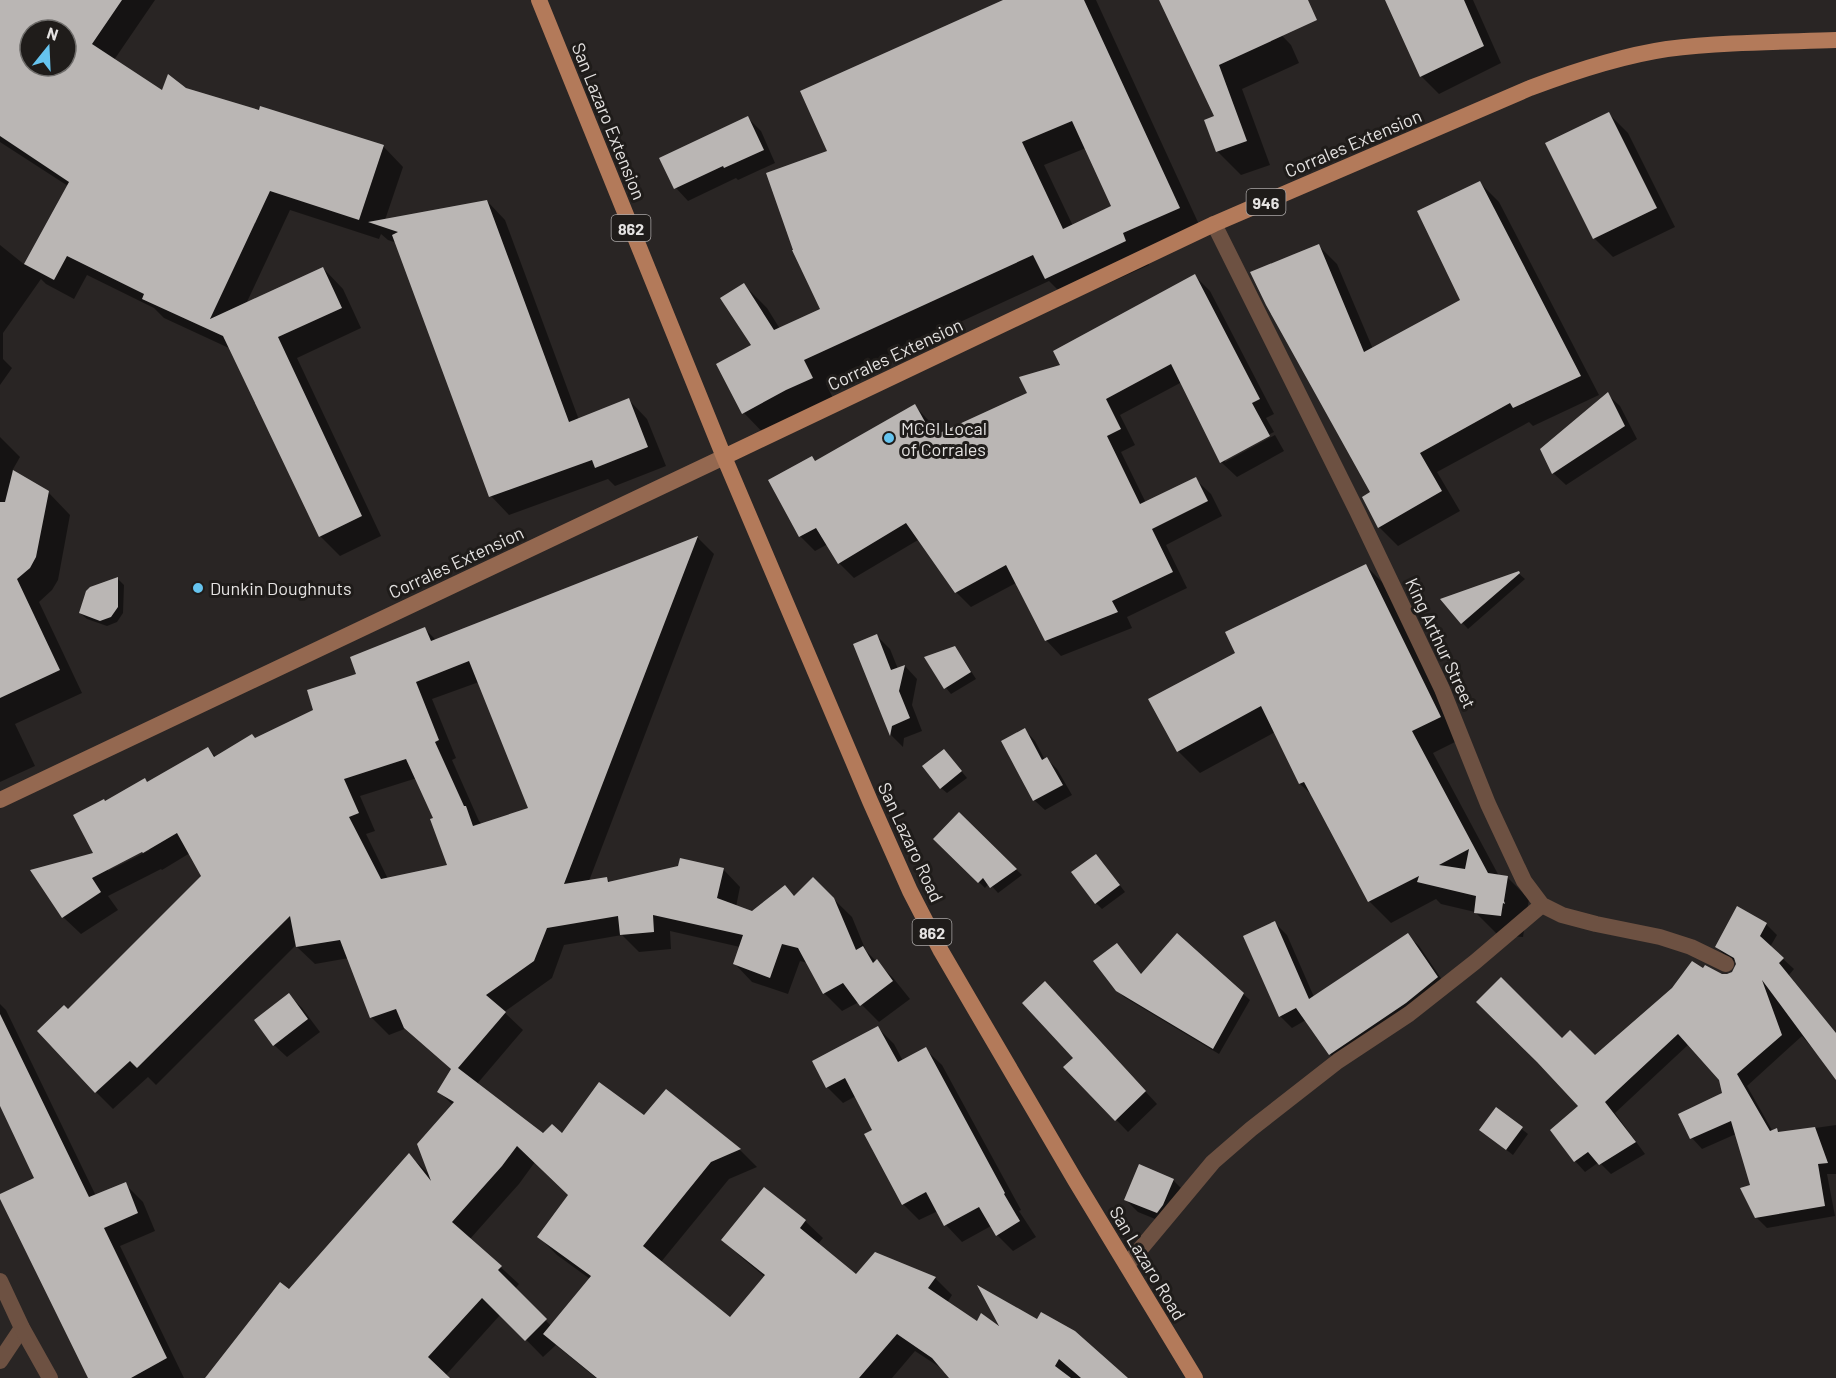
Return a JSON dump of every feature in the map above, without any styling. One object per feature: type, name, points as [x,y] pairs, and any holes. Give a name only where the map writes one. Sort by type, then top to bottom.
[{"type":"main road","name":"San Lazaro Extension","points":[[538,0],[724,457]]},
{"type":"main road","name":"Corrales Extension","points":[[0,800],[1214,224],[1519,92],[1572,72],[1622,58],[1666,50],[1730,44],[1836,40]]},
{"type":"main road","name":"San Lazaro Road","points":[[724,457],[910,891],[941,951],[1195,1378]]},
{"type":"street","name":"King Arthur Street","points":[[1214,224],[1442,688],[1488,804],[1524,881],[1542,905],[1562,915],[1660,937],[1691,947],[1726,964]]},
{"type":"street","points":[[1127,1265],[1213,1162],[1251,1129],[1338,1061],[1409,1014],[1542,905]]},
{"type":"street","points":[[0,1281],[22,1328],[50,1378]]},
{"type":"street","points":[[0,1361],[22,1328]]},
{"type":"building","points":[[0,0],[122,0],[92,44],[162,90],[168,74],[186,88],[259,110],[260,106],[384,145],[359,220],[270,191],[210,319],[323,267],[342,308],[278,337],[362,516],[319,537],[223,336],[142,299],[144,294],[67,256],[54,280],[24,264],[69,182],[0,136]]},
{"type":"building","points":[[1003,0],[1084,0],[1180,208],[1123,233],[1126,241],[1045,279],[1033,255],[804,360],[813,378],[742,414],[716,364],[751,345],[720,298],[744,283],[774,330],[820,309],[792,250],[766,173],[827,151],[800,91]],"holes":[[[1072,121],[1111,206],[1063,229],[1022,142]]]},
{"type":"building","points":[[1159,0],[1308,0],[1317,20],[1219,65],[1247,141],[1216,152],[1204,120],[1214,116]]},
{"type":"building","points":[[1385,0],[1464,0],[1484,46],[1420,77]]},
{"type":"building","points":[[1609,112],[1657,208],[1593,239],[1545,143]]},
{"type":"building","points":[[748,116],[764,150],[674,189],[659,158]]},
{"type":"building","points":[[1480,181],[1581,376],[1513,408],[1510,403],[1420,453],[1442,491],[1378,528],[1362,497],[1370,492],[1250,272],[1319,244],[1364,352],[1460,300],[1417,211]]},
{"type":"building","points":[[487,200],[569,422],[629,398],[648,447],[595,468],[592,460],[489,497],[392,235],[398,232],[368,222]]},
{"type":"building","points":[[1195,274],[1260,399],[1252,403],[1270,436],[1220,463],[1171,364],[1106,399],[1121,429],[1107,436],[1140,504],[1196,477],[1208,501],[1152,529],[1173,572],[1112,601],[1118,612],[1045,641],[1006,565],[955,593],[906,523],[838,564],[816,528],[799,537],[768,480],[812,456],[815,461],[915,404],[933,436],[1027,393],[1019,377],[1060,365],[1053,351]]},
{"type":"building","points":[[1608,392],[1625,426],[1552,474],[1540,449]]},
{"type":"building","points":[[13,470],[49,491],[36,557],[30,568],[17,579],[60,670],[0,698],[0,502],[5,502]]},
{"type":"building","points":[[698,536],[564,884],[607,877],[608,882],[678,866],[680,858],[724,868],[717,898],[752,911],[785,885],[794,896],[813,877],[834,898],[856,950],[863,946],[873,963],[877,959],[893,981],[860,1006],[843,983],[823,994],[798,948],[782,944],[770,978],[733,964],[743,935],[653,915],[654,932],[620,935],[618,916],[547,928],[534,961],[486,995],[506,1012],[458,1068],[543,1133],[552,1124],[562,1133],[599,1082],[644,1115],[666,1089],[741,1149],[711,1162],[643,1246],[730,1317],[765,1275],[721,1240],[764,1187],[806,1220],[800,1228],[856,1274],[875,1252],[936,1277],[928,1288],[977,1321],[981,1313],[999,1326],[977,1285],[1037,1319],[1041,1312],[1075,1331],[1128,1378],[1081,1378],[1059,1359],[1055,1366],[1071,1378],[949,1378],[932,1358],[897,1334],[859,1378],[597,1378],[543,1334],[591,1276],[537,1237],[568,1195],[517,1146],[452,1222],[502,1266],[498,1270],[547,1319],[525,1341],[482,1298],[428,1357],[450,1378],[205,1378],[280,1282],[289,1289],[409,1153],[431,1181],[417,1144],[454,1102],[437,1092],[451,1069],[404,1028],[396,1009],[370,1018],[340,940],[296,947],[290,916],[137,1068],[130,1061],[95,1093],[37,1031],[64,1005],[68,1009],[201,876],[177,833],[92,878],[101,892],[62,918],[30,870],[93,853],[73,815],[104,799],[105,801],[145,778],[147,782],[208,747],[214,757],[252,734],[255,738],[313,710],[307,690],[356,674],[350,657],[425,627],[431,641]],"holes":[[[469,661],[528,808],[473,826],[466,806],[435,742],[439,740],[416,682]],[[406,759],[433,818],[430,819],[447,865],[381,879],[349,817],[359,813],[344,779]]]},
{"type":"building","points":[[1366,564],[1441,717],[1412,731],[1488,873],[1508,876],[1505,904],[1503,903],[1501,916],[1474,913],[1476,896],[1417,882],[1419,876],[1368,902],[1304,782],[1299,784],[1261,706],[1177,752],[1148,699],[1235,653],[1225,632]],"holes":[[[1469,849],[1465,869],[1439,865]]]},
{"type":"building","points":[[1519,571],[1520,573],[1461,624],[1440,599]]},
{"type":"building","points":[[118,577],[118,607],[111,617],[100,621],[79,613],[86,591],[90,587]]},
{"type":"building","points":[[877,634],[891,670],[905,665],[899,691],[910,718],[892,726],[890,736],[853,644]]},
{"type":"building","points":[[955,646],[971,672],[944,689],[924,657]]},
{"type":"building","points":[[1025,728],[1042,760],[1047,757],[1063,785],[1033,801],[1001,741]]},
{"type":"building","points":[[944,749],[962,771],[940,789],[922,766]]},
{"type":"building","points":[[959,812],[1017,869],[990,888],[983,878],[978,883],[933,839]]},
{"type":"building","points":[[1096,854],[1120,885],[1095,904],[1071,872]]},
{"type":"building","points":[[1737,906],[1767,923],[1760,936],[1784,958],[1779,963],[1836,1033],[1836,1080],[1762,980],[1782,1035],[1737,1074],[1770,1131],[1777,1128],[1778,1132],[1815,1127],[1828,1163],[1818,1164],[1825,1206],[1755,1218],[1740,1188],[1750,1185],[1731,1121],[1690,1139],[1678,1114],[1722,1093],[1719,1080],[1678,1034],[1605,1102],[1636,1142],[1599,1165],[1588,1152],[1574,1162],[1550,1130],[1578,1106],[1476,1002],[1501,977],[1562,1038],[1570,1030],[1595,1055],[1672,988],[1692,961],[1703,968],[1705,965],[1722,974],[1732,972],[1736,964],[1734,958],[1715,947]]},
{"type":"building","points":[[1275,921],[1309,999],[1408,933],[1438,977],[1406,1003],[1329,1055],[1296,1008],[1279,1017],[1243,936]]},
{"type":"building","points":[[1177,933],[1244,993],[1213,1049],[1116,991],[1093,961],[1117,943],[1141,974]]},
{"type":"building","points":[[1045,981],[1146,1091],[1115,1121],[1063,1067],[1073,1058],[1022,1003]]},
{"type":"building","points":[[289,993],[308,1019],[273,1046],[254,1020]]},
{"type":"building","points":[[0,1014],[89,1197],[126,1182],[138,1213],[104,1228],[167,1358],[131,1378],[88,1378],[0,1199],[0,1194],[34,1178],[0,1106]]},
{"type":"building","points":[[878,1026],[898,1062],[926,1047],[1020,1221],[996,1236],[979,1207],[944,1226],[926,1192],[902,1205],[864,1134],[872,1130],[845,1078],[826,1088],[812,1061]]},
{"type":"building","points":[[1496,1107],[1523,1127],[1506,1150],[1479,1130]]},
{"type":"building","points":[[1139,1164],[1174,1179],[1157,1213],[1124,1200]]},
{"type":"place","name":"MCGI Local of Corrales","points":[[889,438]]},
{"type":"place","name":"Dunkin Doughnuts","points":[[198,588]]}]
